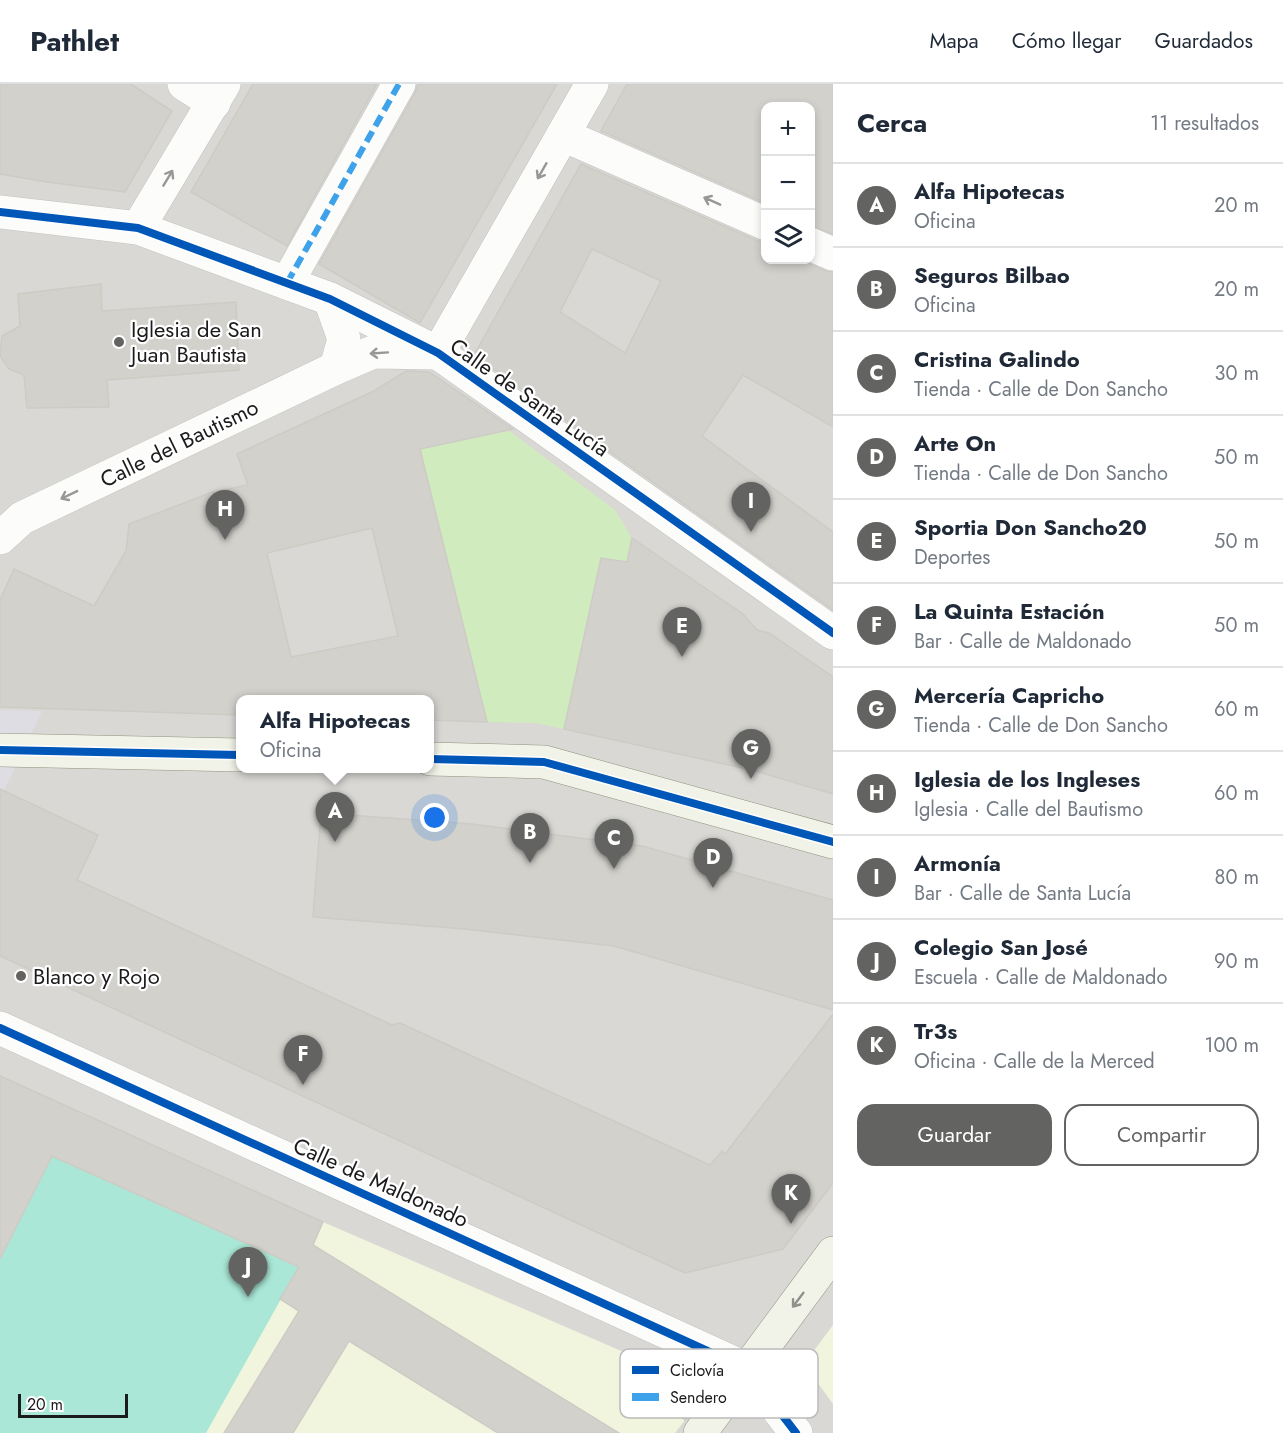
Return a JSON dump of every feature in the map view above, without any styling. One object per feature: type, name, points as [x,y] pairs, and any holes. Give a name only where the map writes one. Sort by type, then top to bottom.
[{"type":"street","points":[[138,228],[219,93],[184,84]]},
{"type":"street","points":[[287,283],[399,84]]},
{"type":"street","points":[[438,353],[592,84]]},
{"type":"street","points":[[562,135],[761,222]]},
{"type":"street","name":"Calle de Santa Lucía","points":[[0,212],[138,228],[330,299],[438,353],[833,633]]},
{"type":"street","points":[[815,246],[833,254]]},
{"type":"street","points":[[330,299],[344,339],[336,368]]},
{"type":"street","name":"Calle del Bautismo","points":[[7,520],[374,352],[438,353]]},
{"type":"street","points":[[6,751],[236,755]]},
{"type":"street","points":[[434,759],[544,762],[833,842]]},
{"type":"street","name":"Calle de Maldonado","points":[[0,1028],[705,1349]]},
{"type":"street","points":[[761,1349],[833,1253]]},
{"type":"street","points":[[700,1433],[711,1418]]},
{"type":"street","points":[[785,1418],[796,1433]]},
{"type":"shaded area","points":[[0,84],[833,84],[833,1433],[0,1433]]},
{"type":"shaded area","points":[[0,710],[42,711],[0,799]]},
{"type":"shaded area","points":[[0,1076],[323,1222],[620,1350],[620,1418],[687,1418],[675,1433],[0,1433]]},
{"type":"shaded area","points":[[833,1325],[833,1404],[818,1383],[818,1349],[815,1349]]},
{"type":"green space","points":[[461,395],[615,510],[632,538],[627,562],[601,558],[564,729],[536,723],[487,722],[420,449]]},
{"type":"green space","points":[[49,1154],[299,1267],[206,1433],[0,1433],[0,1259]]},
{"type":"building","points":[[0,84],[131,84],[172,111],[125,192],[47,182],[0,174]]},
{"type":"building","points":[[253,84],[377,84],[287,246],[191,192]]},
{"type":"building","points":[[418,84],[557,84],[420,323],[319,264]]},
{"type":"building","points":[[627,84],[833,84],[833,234],[815,228],[815,102],[761,102],[761,201],[601,131]]},
{"type":"building","points":[[581,164],[761,241],[761,264],[809,264],[833,272],[833,427],[743,375],[702,436],[833,532],[833,610],[474,355]],"holes":[[[592,249],[661,281],[625,353],[560,312]]]},
{"type":"building","name":"Iglesia de San Juan Bautista","points":[[101,284],[102,311],[236,302],[239,370],[107,380],[109,407],[27,408],[24,375],[9,369],[0,356],[2,336],[20,326],[18,294]]},
{"type":"building","points":[[406,371],[429,372],[513,429],[420,449],[487,722],[434,720],[434,695],[236,695],[236,715],[0,707],[0,600],[14,569],[94,606],[126,551],[129,524],[213,492],[248,485],[237,454],[374,391]],"holes":[[[372,528],[398,636],[291,657],[267,553]]]},
{"type":"building","points":[[632,538],[743,614],[757,630],[769,633],[833,677],[833,794],[752,770],[564,729],[601,558],[627,562]]},
{"type":"building","points":[[0,789],[98,835],[77,880],[392,1025],[400,1023],[710,1165],[722,1151],[725,1154],[833,1014],[833,1183],[783,1249],[685,1273],[0,956]]},
{"type":"building","points":[[321,813],[472,824],[642,846],[833,900],[833,1010],[614,946],[465,929],[313,917]]},
{"type":"building","points":[[0,1076],[323,1222],[313,1245],[619,1433],[498,1433],[349,1341],[293,1433],[224,1433],[299,1311],[280,1299],[299,1267],[52,1156],[0,1259]]},
{"type":"marked path","points":[[287,283],[399,84]]},
{"type":"cycle path","points":[[0,212],[138,228],[330,299],[438,353],[833,633]]},
{"type":"cycle path","points":[[0,750],[236,755]]},
{"type":"cycle path","points":[[434,759],[544,762],[833,842]]},
{"type":"cycle path","points":[[0,1028],[703,1349]]},
{"type":"cycle path","points":[[785,1418],[796,1433]]},
{"type":"place","name":"Iglesia de San Juan Bautista","points":[[119,342]]},
{"type":"place","name":"Armonía","points":[[751,532]]},
{"type":"place","name":"Iglesia de los Ingleses","points":[[225,540]]},
{"type":"place","name":"Sportia Don Sancho20","points":[[682,657]]},
{"type":"place","name":"Mercería Capricho","points":[[751,779]]},
{"type":"place","name":"Alfa Hipotecas","points":[[335,842]]},
{"type":"place","name":"Seguros Bilbao","points":[[530,863]]},
{"type":"place","name":"Cristina Galindo","points":[[614,869]]},
{"type":"place","name":"Arte On","points":[[713,888]]},
{"type":"place","name":"Blanco y Rojo","points":[[21,976]]},
{"type":"place","name":"La Quinta Estación","points":[[303,1085]]},
{"type":"place","name":"Tr3s","points":[[791,1224]]},
{"type":"place","name":"Colegio San José","points":[[248,1297]]}]
